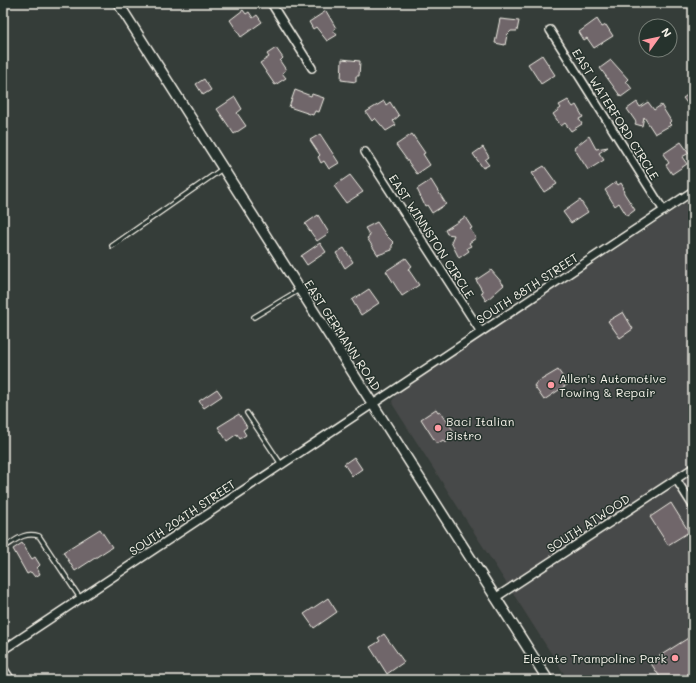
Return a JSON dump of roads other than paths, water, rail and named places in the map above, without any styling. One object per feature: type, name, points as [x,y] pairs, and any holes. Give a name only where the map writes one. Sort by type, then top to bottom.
[{"type":"street","name":"EAST GERMANN ROAD","points":[[118,3],[548,680]]},
{"type":"street","points":[[271,3],[312,68]]},
{"type":"street","name":"EAST WATERFORD CIRCLE","points":[[550,30],[664,211]]},
{"type":"street","name":"EAST WINNSTON CIRCLE","points":[[365,152],[480,332]]},
{"type":"street","name":"SOUTH 88TH STREET","points":[[373,403],[693,191]]},
{"type":"street","name":"SOUTH 204TH STREET","points":[[3,650],[373,403]]},
{"type":"street","name":"SOUTH ATWOOD","points":[[495,598],[693,468]]},
{"type":"street","points":[[676,479],[693,506]]},
{"type":"street","points":[[3,668],[11,680]]},
{"type":"lane","points":[[112,246],[223,168]]},
{"type":"lane","points":[[254,317],[300,289]]},
{"type":"lane","points":[[248,413],[281,464]]},
{"type":"lane","points":[[3,548],[23,535],[31,534],[39,536],[80,598]]},
{"type":"place","name":"Allen's Automotive Towing & Repair","points":[[551,385]]},
{"type":"place","name":"Baci Italian Bistro","points":[[438,428]]},
{"type":"place","name":"Elevate Trampoline Park","points":[[675,658]]}]
